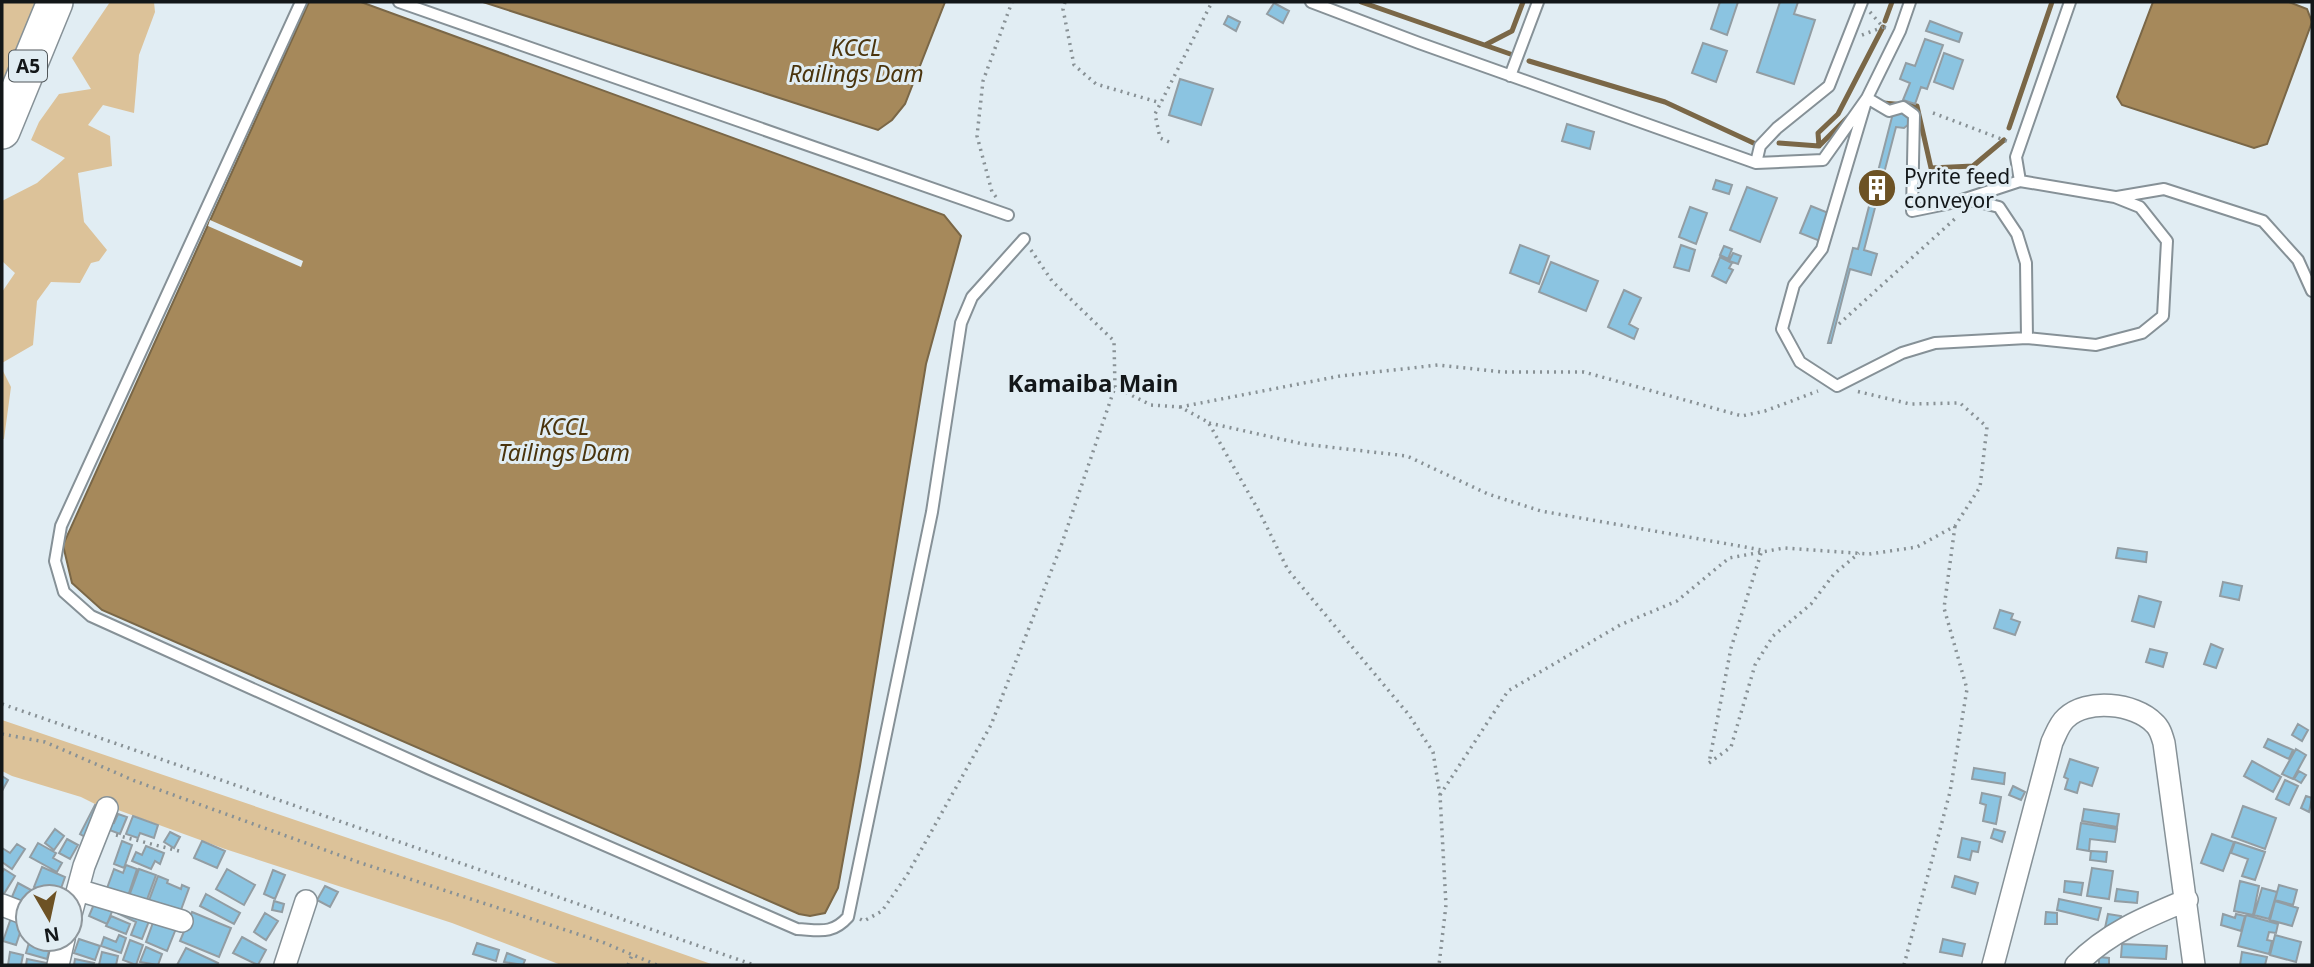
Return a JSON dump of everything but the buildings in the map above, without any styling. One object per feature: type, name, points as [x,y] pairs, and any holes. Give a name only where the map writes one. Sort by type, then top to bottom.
[{"type":"highway","name":"A5","points":[[2,131],[55,2]]},
{"type":"street","points":[[1993,965],[2052,742],[2067,717],[2081,709],[2092,707],[2125,708],[2143,715],[2154,723],[2160,732],[2164,743],[2187,900],[2194,965]]},
{"type":"street","points":[[80,883],[103,817]]},
{"type":"street","points":[[84,892],[182,921]]},
{"type":"street","points":[[2076,965],[2092,948],[2136,921],[2187,900]]},
{"type":"street","points":[[285,965],[306,901]]},
{"type":"lane","points":[[301,2],[61,526],[55,561],[64,592],[91,616],[104,622],[430,769],[797,929],[838,928],[848,917],[932,512],[961,323],[972,297],[1024,239]]},
{"type":"lane","points":[[399,2],[1008,215]]},
{"type":"lane","points":[[1311,2],[1337,7],[1510,76],[1756,163],[1823,160],[1867,98],[1900,31],[1910,2]]},
{"type":"lane","points":[[1510,76],[1538,2]]},
{"type":"lane","points":[[1756,163],[1760,146],[1829,86],[1862,2]]},
{"type":"lane","points":[[2020,181],[2016,157],[2070,2]]},
{"type":"lane","points":[[1867,98],[1889,111],[1903,107],[1914,116],[1912,211],[1956,202],[2020,181],[2115,197],[2140,207],[2167,241],[2163,316],[2142,333],[2096,345],[2027,338],[1935,343],[1902,353],[1837,386],[1800,362],[1782,329],[1794,285],[1822,249],[1867,98]]},
{"type":"lane","points":[[2115,197],[2164,189],[2263,221],[2298,260],[2312,291]]},
{"type":"lane","points":[[1956,202],[1975,201],[1999,207],[2017,234],[2026,263],[2027,338]]},
{"type":"path","points":[[1008,215],[992,192],[977,136],[983,81],[1012,2]]},
{"type":"path","points":[[1065,2],[1063,9],[1074,65],[1096,84],[1161,103]]},
{"type":"path","points":[[1169,142],[1160,138],[1156,114],[1212,2]]},
{"type":"path","points":[[1862,2],[1882,27],[1900,31]]},
{"type":"path","points":[[1933,113],[2020,148]]},
{"type":"path","points":[[1839,324],[1975,201]]},
{"type":"path","points":[[848,917],[864,920],[882,911],[907,875],[990,725],[1061,546],[1115,387],[1114,341],[1052,281],[1024,239]]},
{"type":"path","points":[[1115,387],[1151,405],[1180,407],[1340,376],[1438,365],[1503,372],[1584,372],[1742,416],[1765,411],[1804,394],[1837,386],[1910,404],[1960,403],[1987,427],[1980,487],[1955,526],[1944,608],[1967,690],[1950,792],[1904,965]]},
{"type":"path","points":[[1180,407],[1208,422],[1303,444],[1407,456],[1488,494],[1541,511],[1762,550]]},
{"type":"path","points":[[1208,422],[1260,513],[1288,570],[1409,715],[1433,752],[1440,795],[1446,905],[1439,965]]},
{"type":"path","points":[[1440,795],[1508,691],[1620,625],[1677,601],[1729,558],[1784,548],[1859,553],[1917,547],[1955,526]]},
{"type":"path","points":[[1762,550],[1731,648],[1709,763],[1731,747],[1755,665],[1773,636],[1811,604],[1834,574],[1859,553]]},
{"type":"path","points":[[2,704],[754,965]]},
{"type":"path","points":[[2,734],[45,742],[146,785],[358,862],[602,942],[657,965]]},
{"type":"path","points":[[103,817],[120,836],[179,851]]},
{"type":"path","points":[[628,965],[632,955]]},
{"type":"shaded area","points":[[2,2],[41,2],[2,95]]},
{"type":"shaded area","points":[[110,2],[154,2],[155,12],[139,55],[134,113],[103,105],[88,125],[110,136],[112,166],[78,173],[84,222],[107,250],[99,261],[91,263],[80,283],[51,282],[37,301],[33,345],[2,363],[2,292],[15,273],[2,261],[2,201],[37,183],[65,158],[31,140],[39,122],[59,94],[91,89],[72,58]]},
{"type":"shaded area","points":[[2,369],[11,387],[4,439],[2,439]]},
{"type":"shaded area","points":[[2,720],[714,965],[561,965],[452,923],[12,776],[2,771]]},
{"type":"water","name":"KCCL Tailings Dam","points":[[309,2],[361,2],[944,215],[961,236],[926,364],[838,888],[825,913],[810,916],[799,914],[102,610],[72,583],[63,545]]},
{"type":"water","name":"KCCL Railings Dam","points":[[483,2],[945,2],[905,104],[892,120],[878,130]]},
{"type":"water","points":[[2153,2],[2289,2],[2307,9],[2312,22],[2267,144],[2254,148],[2122,105],[2117,97]]},
{"type":"pier","points":[[210,220],[303,261],[301,267],[208,226]]},
{"type":"waterway","points":[[1361,2],[1516,56]]},
{"type":"waterway","points":[[1485,45],[1512,31],[1523,2]]},
{"type":"waterway","points":[[1885,21],[1892,2]]},
{"type":"waterway","points":[[2009,128],[2052,2]]},
{"type":"waterway","points":[[1819,146],[1818,133],[1838,114],[1883,27]]},
{"type":"waterway","points":[[1529,61],[1665,102],[1760,146]]},
{"type":"waterway","points":[[1883,103],[1917,106],[1931,168],[1973,166],[2004,140]]},
{"type":"waterway","points":[[1779,143],[1819,146],[1848,117]]},
{"type":"place","name":"Pyrite feed conveyor","points":[[1877,188]]},
{"type":"district","name":"Kamaiba Main","points":[[1093,382]]}]
